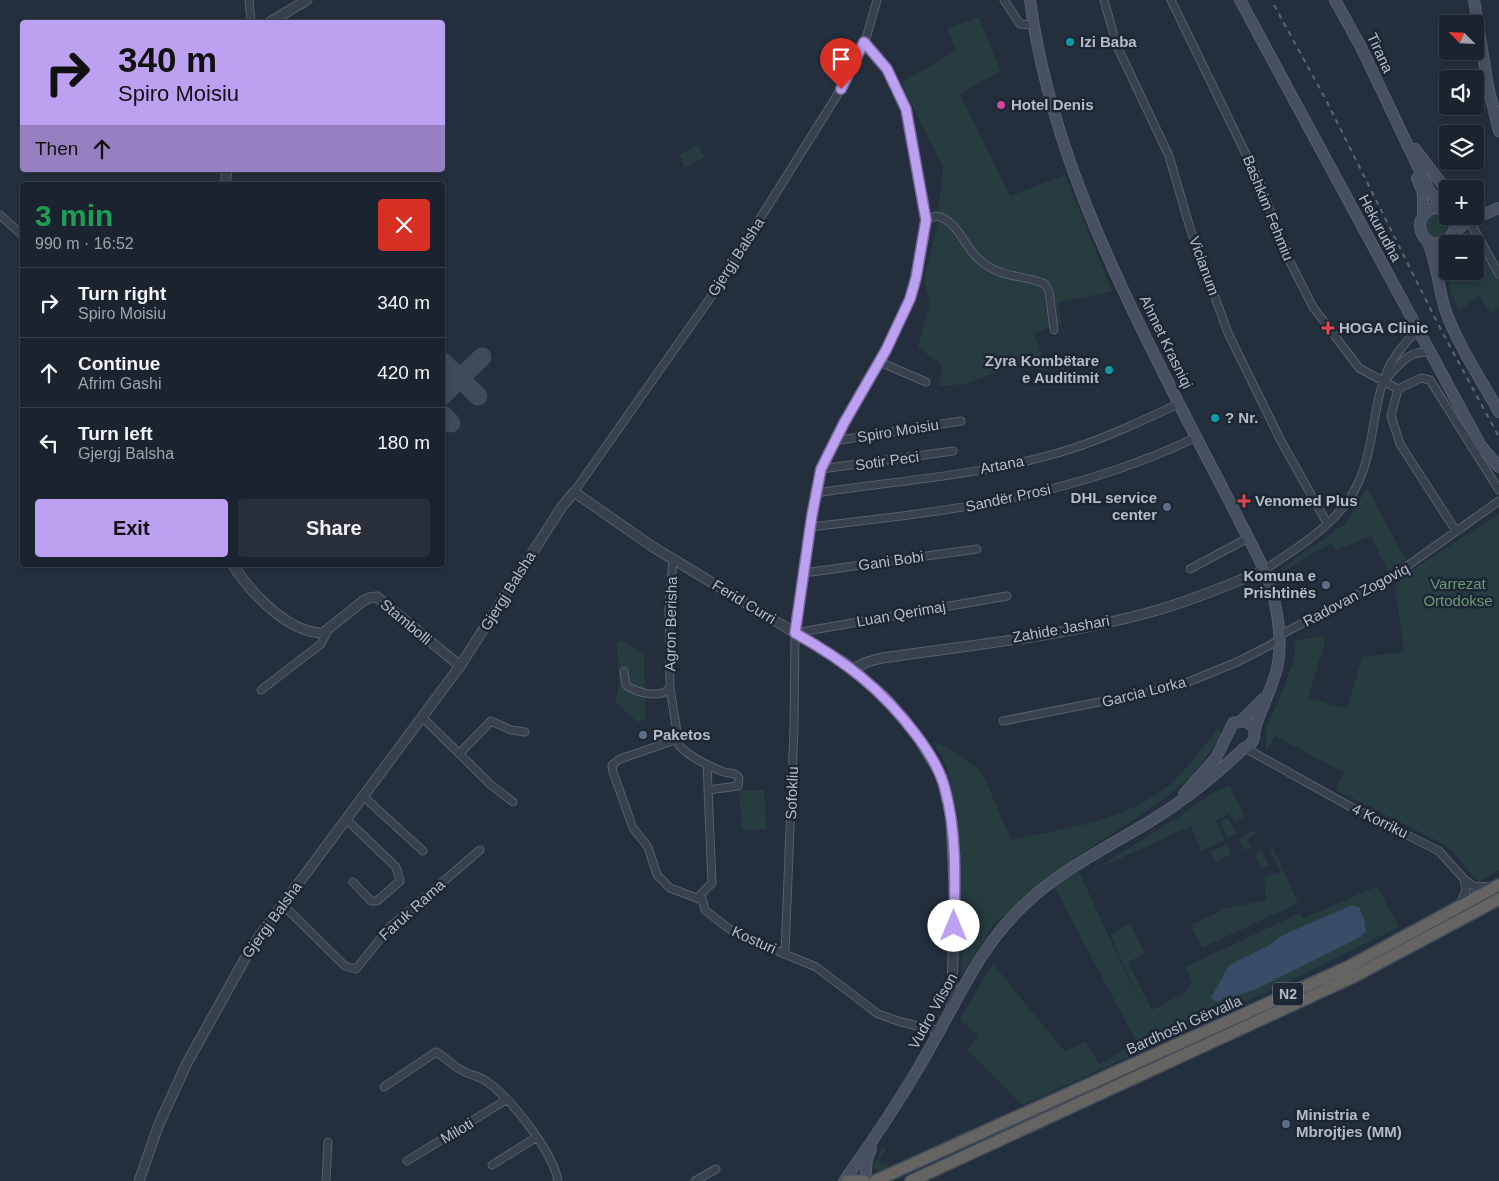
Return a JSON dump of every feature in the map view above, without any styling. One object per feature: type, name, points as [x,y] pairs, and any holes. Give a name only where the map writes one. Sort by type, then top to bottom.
[{"type":"highway","name":"Bardhosh Gërvalla","points":[[875,1181],[1348,967],[1498,886]]},
{"type":"highway","name":"Bardhosh Gërvalla","points":[[911,1181],[1354,977],[1499,899]]},
{"type":"highway","points":[[845,1181],[865,1181]]},
{"type":"main road","name":"Ahmet Krasniqi","points":[[1030,0],[1056,120],[1086,202],[1160,366],[1264,570],[1274,600],[1278,638],[1276,670],[1252,744],[1245,748]]},
{"type":"main road","name":"Hekurudha","points":[[1240,0],[1481,446],[1499,467]]},
{"type":"main road","name":"Tirana","points":[[1335,0],[1429,190],[1439,202]]},
{"type":"main road","points":[[1474,0],[1488,86],[1499,131]]},
{"type":"main road","name":"Tirana","points":[[1396,121],[1423,193],[1424,214]]},
{"type":"main road","points":[[1396,121],[1439,180]]},
{"type":"main road","points":[[1439,209],[1433,208],[1424,214],[1419,226],[1420,232],[1428,242],[1435,258],[1450,320],[1499,412]]},
{"type":"main road","points":[[1484,213],[1499,208]]},
{"type":"main road","points":[[1454,225],[1455,232]]},
{"type":"main road","points":[[1452,235],[1464,225]]},
{"type":"main road","points":[[1428,242],[1439,244]]},
{"type":"main road","points":[[1441,280],[1441,285]]},
{"type":"main road","name":"Ahmet Krasniqi","points":[[1242,720],[1256,708],[1270,690]]},
{"type":"main road","points":[[1245,748],[1235,746],[1228,736],[1233,723],[1242,720],[1250,723],[1255,733]]},
{"type":"main road","name":"Vudro Vilson","points":[[1173,805],[1216,758],[1228,736]]},
{"type":"main road","name":"Vudro Vilson","points":[[876,1136],[993,940],[1022,906],[1056,879],[1173,805],[1217,774],[1245,748]]},
{"type":"main road","points":[[845,1181],[876,1136]]},
{"type":"main road","points":[[865,1181],[867,1159],[876,1136]]},
{"type":"street","points":[[249,0],[251,20]]},
{"type":"street","points":[[273,20],[307,0]]},
{"type":"street","name":"Gjergj Balsha","points":[[139,1181],[171,1095],[206,1025],[252,946],[460,666],[561,508],[711,297],[841,89],[864,42],[877,0]]},
{"type":"street","points":[[1004,0],[1020,24],[1034,25]]},
{"type":"street","name":"Vicianum","points":[[1104,0],[1117,46],[1169,156],[1190,228],[1228,333],[1281,441],[1327,523]]},
{"type":"street","name":"Bashkim Fehmiu","points":[[1171,0],[1260,183],[1287,256],[1313,307],[1359,368],[1398,389]]},
{"type":"street","points":[[864,42],[887,69],[906,109],[926,220],[936,216],[945,220],[959,234],[973,254],[994,270],[1007,276],[1045,284],[1049,291],[1054,330]]},
{"type":"street","points":[[0,215],[20,233]]},
{"type":"street","name":"Spiro Moisiu","points":[[795,633],[810,528],[821,469],[834,441],[880,362],[914,288],[926,220]]},
{"type":"street","points":[[1479,225],[1499,274]]},
{"type":"street","points":[[1264,570],[1327,523],[1341,510],[1352,495],[1366,464],[1384,383],[1394,358],[1418,329]]},
{"type":"street","points":[[1384,383],[1402,361],[1419,353],[1431,353]]},
{"type":"street","points":[[880,362],[926,382]]},
{"type":"street","points":[[1456,532],[1400,444],[1391,416],[1398,389],[1421,378],[1430,380],[1499,490]]},
{"type":"street","name":"Artana","points":[[816,493],[958,473],[1048,455],[1124,429],[1180,403]]},
{"type":"street","name":"Spiro Moisiu","points":[[834,441],[961,421]]},
{"type":"street","name":"Sandër Prosi","points":[[810,528],[978,506],[1042,492],[1132,466],[1197,437]]},
{"type":"street","name":"Sotir Peci","points":[[821,469],[953,451]]},
{"type":"street","name":"Ferid Curri","points":[[574,492],[673,560],[853,669],[886,698],[914,731],[937,767],[945,788],[952,825],[955,873],[953,979],[950,1010]]},
{"type":"street","name":"Radovan Zogoviq","points":[[1278,638],[1418,561],[1499,502]]},
{"type":"street","points":[[1190,570],[1248,538]]},
{"type":"street","name":"Gani Bobi","points":[[804,573],[977,549]]},
{"type":"street","name":"Agron Berisha","points":[[673,560],[669,609],[670,688],[677,720],[678,739]]},
{"type":"street","points":[[235,567],[259,597],[291,623],[319,633],[327,632]]},
{"type":"street","name":"Zahide Jashari","points":[[853,669],[867,662],[882,658],[1071,629],[1151,612],[1223,588],[1264,570]]},
{"type":"street","name":"Luan Qerimaj","points":[[795,633],[1007,596]]},
{"type":"street","name":"Stambolli","points":[[261,690],[321,644],[327,632],[363,602],[369,598],[377,597],[460,666]]},
{"type":"street","name":"Sofokliu","points":[[785,953],[794,729],[795,633]]},
{"type":"street","name":"Garcia Lorka","points":[[1003,721],[1176,687],[1237,662],[1278,638]]},
{"type":"street","name":"Agron Berisha","points":[[624,670],[626,685],[644,693],[660,693],[670,688]]},
{"type":"street","points":[[422,717],[490,784],[513,802]]},
{"type":"street","points":[[460,753],[491,721],[511,730],[525,732]]},
{"type":"street","points":[[1255,733],[1260,756]]},
{"type":"street","points":[[702,900],[670,888],[657,875],[648,847],[633,828],[612,772],[612,765],[620,759],[678,739],[683,750],[725,773],[734,772],[739,778],[740,784],[708,790]]},
{"type":"street","name":"4 Korriku","points":[[1245,748],[1351,807],[1432,846],[1445,855],[1464,879]]},
{"type":"street","points":[[702,900],[701,894],[712,882],[707,764]]},
{"type":"street","points":[[364,797],[423,851]]},
{"type":"street","points":[[347,820],[396,867],[400,874],[400,881],[377,901],[371,901],[353,882]]},
{"type":"street","name":"Faruk Rama","points":[[283,905],[345,966],[356,968],[389,928],[480,850]]},
{"type":"street","points":[[1464,879],[1473,886],[1498,886]]},
{"type":"street","points":[[1458,909],[1466,891],[1464,879]]},
{"type":"street","name":"Kosturi","points":[[702,900],[705,910],[728,928],[746,938],[816,967],[878,1014],[901,1022],[940,1031]]},
{"type":"street","points":[[384,1087],[436,1052],[462,1071],[486,1081],[506,1100],[537,1137],[553,1164],[558,1181]]},
{"type":"street","name":"Miloti","points":[[407,1161],[506,1100]]},
{"type":"street","points":[[492,1165],[537,1137]]},
{"type":"street","points":[[326,1181],[328,1142]]},
{"type":"street","points":[[694,1181],[716,1169]]},
{"type":"green space","points":[[979,17],[1000,71],[960,94],[1010,196],[1065,175],[1112,291],[1058,303],[1061,324],[1034,333],[1041,356],[964,384],[939,386],[942,365],[918,347],[930,304],[924,279],[937,227],[943,167],[901,83],[956,51],[947,28]]},
{"type":"green space","points":[[698,145],[705,157],[685,167],[679,155]]},
{"type":"green space","points":[[1437,213],[1439,213],[1439,225],[1450,225],[1446,235],[1439,235],[1439,239],[1437,239],[1428,235],[1424,226],[1428,217]]},
{"type":"green space","points":[[1470,228],[1474,235],[1465,235]]},
{"type":"green space","points":[[1484,252],[1499,277],[1499,308],[1491,314],[1480,296],[1459,310],[1450,291],[1449,280],[1484,280]]},
{"type":"green space","points":[[1367,488],[1406,560],[1388,572],[1371,536],[1336,550],[1331,544],[1312,553],[1284,572],[1281,569],[1345,524]]},
{"type":"green space","name":"Varrezat Ortodokse","points":[[1499,514],[1499,870],[1478,882],[1453,852],[1438,841],[1336,790],[1344,772],[1275,736],[1266,752],[1266,726],[1278,702],[1295,658],[1295,641],[1324,635],[1324,646],[1308,698],[1347,709],[1362,657],[1404,652],[1395,586],[1409,572]]},
{"type":"green space","points":[[621,640],[644,653],[645,720],[637,722],[615,701],[619,687],[617,644]]},
{"type":"green space","points":[[1218,729],[1222,736],[1190,778],[1153,807],[1073,859],[1148,1021],[1110,934],[1130,924],[1145,954],[1128,962],[1152,1010],[1187,991],[1192,982],[1185,967],[1300,913],[1303,919],[1377,886],[1399,927],[1236,1007],[1207,1017],[1156,1040],[1157,1044],[1022,1105],[968,1050],[978,1036],[960,1019],[993,964],[1065,1052],[1085,1041],[1099,1064],[1137,1043],[1049,877],[994,924],[962,975],[958,817],[948,770],[933,741],[953,751],[982,772],[1011,840],[1090,823],[1110,817],[1147,800],[1164,789],[1178,776]]},
{"type":"green space","points":[[1229,785],[1245,816],[1234,822],[1229,814],[1216,820],[1213,816],[1225,840],[1201,851],[1191,826],[1106,865],[1101,865],[1177,818],[1211,794]]},
{"type":"green space","points":[[739,790],[764,790],[766,829],[742,830]]},
{"type":"green space","points":[[1228,818],[1237,833],[1228,838],[1220,822]]},
{"type":"green space","points":[[1255,830],[1256,834],[1247,839],[1251,847],[1245,850],[1239,839]]},
{"type":"green space","points":[[1227,844],[1231,855],[1215,862],[1210,852]]},
{"type":"green space","points":[[1273,848],[1298,903],[1202,948],[1191,925],[1224,909],[1266,900],[1264,877],[1281,872],[1270,850]]},
{"type":"green space","points":[[1262,850],[1269,865],[1262,868],[1254,854]]},
{"type":"green space","points":[[882,1148],[886,1150],[879,1160],[882,1164],[885,1162],[891,1170],[878,1171],[874,1166]]},
{"type":"water","points":[[1352,905],[1359,907],[1364,919],[1366,931],[1360,937],[1254,990],[1217,1002],[1211,998],[1229,965],[1268,946],[1281,936]]},
{"type":"taxiway","points":[[445,393],[482,357]]},
{"type":"taxiway","points":[[445,364],[478,396]]},
{"type":"taxiway","points":[[445,417],[451,423]]},
{"type":"railway","points":[[1274,5],[1325,98],[1439,326],[1499,437]]},
{"type":"place","name":"Izi Baba","points":[[1070,42]]},
{"type":"place","name":"Hotel Denis","points":[[1001,105]]},
{"type":"place","name":"HOGA Clinic","points":[[1328,328]]},
{"type":"place","name":"Zyra Kombëtare e Auditimit","points":[[1109,370]]},
{"type":"place","name":"? Nr.","points":[[1215,418]]},
{"type":"place","name":"Venomed Plus","points":[[1244,501]]},
{"type":"place","name":"DHL service center","points":[[1167,507]]},
{"type":"place","name":"Komuna e Prishtinës","points":[[1326,585]]},
{"type":"place","name":"Paketos","points":[[643,735]]},
{"type":"place","name":"Ministria e Mbrojtjes (MM)","points":[[1286,1124]]},
{"type":"route","points":[[841,89],[864,42],[887,69],[906,109],[926,220],[914,288],[910,299],[886,350],[844,423],[821,469],[812,515],[795,633],[834,655],[873,685],[914,731],[937,767],[942,777],[951,817],[955,873],[954,926]]}]
